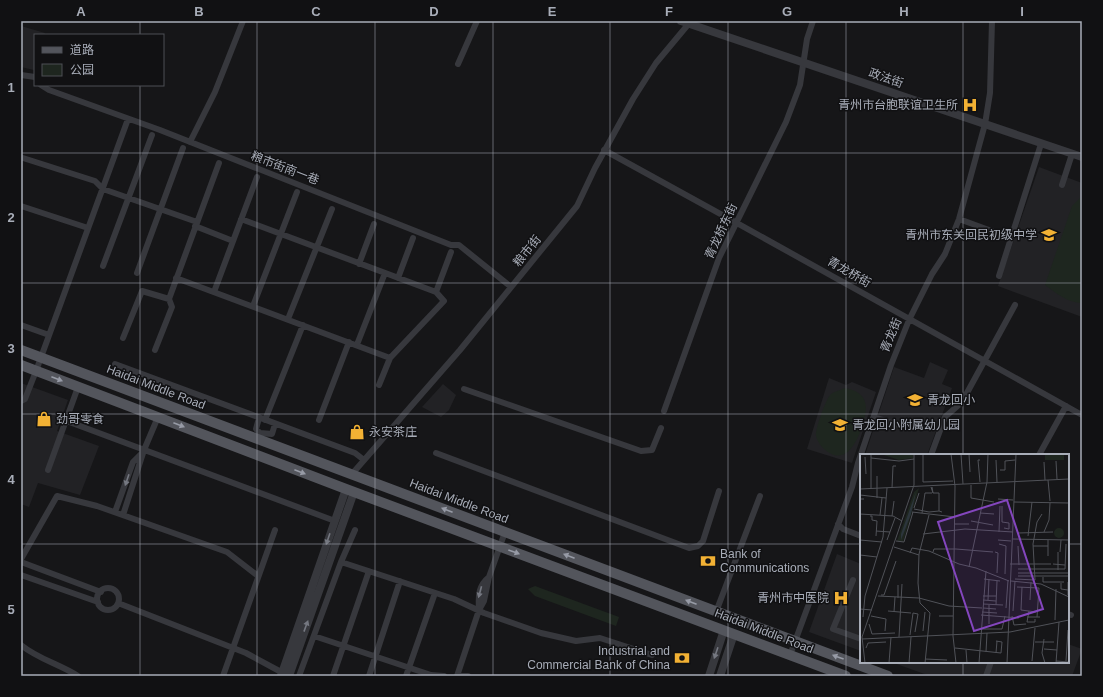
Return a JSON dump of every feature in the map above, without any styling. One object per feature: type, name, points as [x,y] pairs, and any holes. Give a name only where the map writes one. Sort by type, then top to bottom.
[{"type":"main road","name":"Haidai Middle Road","points":[[21,350],[259,436],[352,474],[716,612],[795,641],[860,662]]},
{"type":"main road","name":"Haidai Middle Road","points":[[21,365],[350,491],[846,676]]},
{"type":"main road","name":"Haidai Middle Road","points":[[862,663],[888,676]]},
{"type":"street","points":[[190,142],[215,92],[243,21]]},
{"type":"street","points":[[458,64],[477,21]]},
{"type":"street","name":"青龙桥东街","points":[[664,411],[709,283],[736,222],[786,122],[800,85],[807,39],[813,21]]},
{"type":"street","name":"青龙街","points":[[862,454],[891,365],[909,320],[932,274],[945,254],[959,219],[985,124],[990,94],[992,21]]},
{"type":"street","name":"政法街","points":[[687,22],[1082,158]]},
{"type":"street","name":"粮市街","points":[[352,474],[460,350],[577,206],[604,150],[632,99],[656,63],[687,22]]},
{"type":"street","points":[[21,75],[34,77]]},
{"type":"street","name":"粮市街南一巷","points":[[43,86],[49,90],[190,142],[451,245],[459,245],[511,287]]},
{"type":"street","points":[[21,401],[25,400],[24,394],[36,371],[128,119]]},
{"type":"street","points":[[103,266],[152,136]]},
{"type":"street","points":[[999,276],[1041,144]]},
{"type":"street","points":[[137,273],[183,148]]},
{"type":"street","name":"青龙桥街","points":[[604,150],[1082,415]]},
{"type":"street","points":[[1062,185],[1072,154]]},
{"type":"street","points":[[23,158],[95,181],[103,189],[161,209],[233,241]]},
{"type":"street","points":[[155,350],[172,307],[169,299],[176,278],[219,163]]},
{"type":"street","points":[[214,292],[257,177]]},
{"type":"street","points":[[253,306],[297,192]]},
{"type":"street","points":[[21,206],[88,228]]},
{"type":"street","points":[[288,319],[332,209]]},
{"type":"street","points":[[959,219],[997,233]]},
{"type":"street","points":[[241,220],[436,292],[444,301],[390,358],[379,385]]},
{"type":"street","points":[[359,264],[374,224]]},
{"type":"street","points":[[398,278],[413,238]]},
{"type":"street","points":[[436,292],[451,252]]},
{"type":"street","points":[[358,342],[385,273]]},
{"type":"street","points":[[176,278],[390,358]]},
{"type":"street","points":[[123,338],[142,291],[169,299]]},
{"type":"street","points":[[931,454],[945,417],[962,402],[1015,305]]},
{"type":"street","points":[[275,424],[272,434],[259,436],[256,429],[262,419],[303,325]]},
{"type":"street","points":[[21,326],[49,335]]},
{"type":"street","points":[[319,420],[349,342]]},
{"type":"street","points":[[115,364],[355,453],[364,460]]},
{"type":"street","points":[[48,470],[78,387]]},
{"type":"street","points":[[464,389],[641,451],[652,450],[661,428]]},
{"type":"street","points":[[1040,454],[1066,406]]},
{"type":"street","points":[[123,515],[144,450],[158,417]]},
{"type":"street","points":[[874,417],[901,426]]},
{"type":"street","points":[[64,420],[335,522]]},
{"type":"street","points":[[115,512],[133,462],[144,450]]},
{"type":"street","points":[[436,453],[689,548],[698,546],[703,541],[719,492]]},
{"type":"street","name":"青龙街","points":[[790,655],[838,524],[860,459]]},
{"type":"street","points":[[284,675],[335,522],[350,491]]},
{"type":"street","points":[[284,675],[350,491]]},
{"type":"street","points":[[21,559],[57,496],[97,506],[226,552],[258,576]]},
{"type":"street","points":[[716,612],[760,496]]},
{"type":"street","points":[[838,524],[843,530],[860,536]]},
{"type":"street","points":[[223,676],[275,530]]},
{"type":"street","points":[[299,676],[341,562],[355,530]]},
{"type":"street","points":[[468,676],[458,676],[479,610],[478,598],[480,589],[483,582],[489,577],[505,532]]},
{"type":"street","points":[[21,562],[101,592]]},
{"type":"street","points":[[341,562],[434,593],[541,633],[585,641],[600,638],[652,655]]},
{"type":"street","points":[[333,676],[369,571]]},
{"type":"street","points":[[21,575],[98,602],[102,608],[108,610],[114,608],[118,603],[118,596],[114,590],[107,589],[101,592],[98,602]]},
{"type":"street","points":[[853,580],[833,630],[860,639]]},
{"type":"street","points":[[369,676],[400,581]]},
{"type":"street","points":[[406,676],[434,593]]},
{"type":"street","points":[[118,603],[234,648],[284,675]]},
{"type":"street","points":[[709,676],[724,630]]},
{"type":"street","points":[[720,676],[734,634]]},
{"type":"street","points":[[314,636],[409,668],[432,675],[444,676]]},
{"type":"street","points":[[21,645],[32,654],[66,668],[78,676]]},
{"type":"street","points":[[986,676],[991,663]]},
{"type":"shaded area","points":[[21,26],[45,33],[34,34],[34,70],[21,67]]},
{"type":"shaded area","name":"青州市东关回民初级中学","points":[[1039,167],[1082,183],[1082,317],[998,286]]},
{"type":"shaded area","name":"青龙回小","points":[[930,362],[948,370],[942,384],[952,388],[927,454],[865,454],[894,367],[924,378]]},
{"type":"shaded area","name":"青龙回小附属幼儿园","points":[[829,378],[846,385],[852,382],[876,392],[852,463],[807,449]]},
{"type":"shaded area","points":[[21,383],[68,400],[57,431],[99,446],[80,495],[38,483],[29,507],[21,504]]},
{"type":"shaded area","points":[[443,384],[456,395],[449,410],[441,417],[422,407]]},
{"type":"shaded area","name":"青州市中医院","points":[[837,554],[860,564],[860,651],[809,632]]},
{"type":"shaded area","points":[[1069,644],[1082,649],[1072,676],[930,676],[894,663],[1069,663]]},
{"type":"green space","points":[[1082,196],[1082,303],[1077,303],[1058,294],[1045,285],[1072,206]]},
{"type":"green space","name":"青龙回小附属幼儿园","points":[[845,388],[853,390],[859,394],[865,402],[866,408],[860,434],[853,446],[849,451],[838,456],[831,454],[823,448],[817,440],[816,433],[826,401],[831,394]]},
{"type":"green space","points":[[535,586],[619,617],[616,626],[535,596],[528,589]]},
{"type":"place","name":"青州市台胞联谊卫生所","points":[[970,105]]},
{"type":"place","name":"青州市东关回民初级中学","points":[[1049,235]]},
{"type":"place","name":"青龙回小","points":[[915,400]]},
{"type":"place","name":"劲哥零食","points":[[44,419]]},
{"type":"place","name":"青龙回小附属幼儿园","points":[[840,425]]},
{"type":"place","name":"永安茶庄","points":[[357,432]]},
{"type":"place","name":"Bank of Communications","points":[[708,561]]},
{"type":"place","name":"青州市中医院","points":[[841,598]]},
{"type":"place","name":"Industrial and Commercial Bank of China","points":[[682,658]]}]
